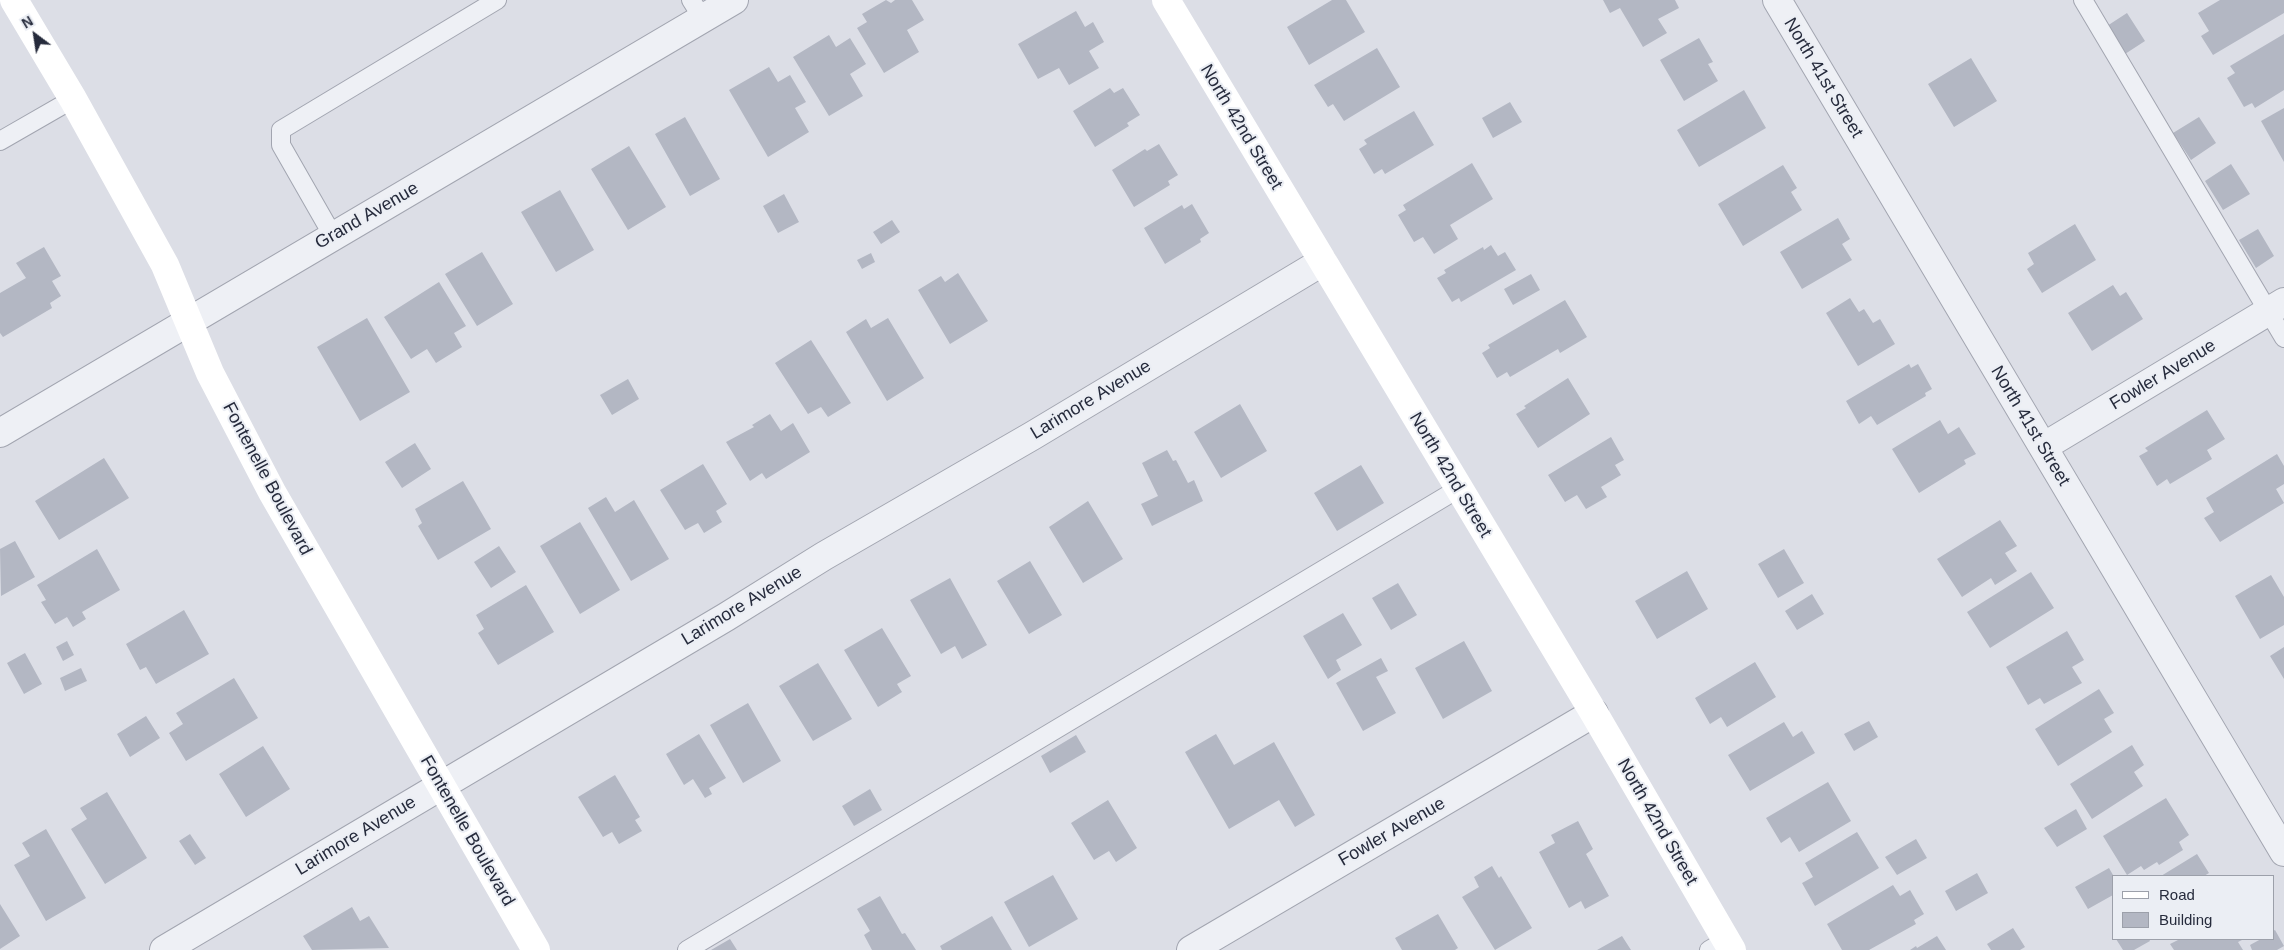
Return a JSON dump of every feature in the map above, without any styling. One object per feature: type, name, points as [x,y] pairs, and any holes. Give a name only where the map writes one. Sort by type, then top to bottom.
[{"type":"main road","name":"Fontenelle Boulevard","points":[[14,0],[73,98],[165,265],[210,373],[272,492],[536,950]]},
{"type":"main road","name":"North 42nd Street","points":[[1166,0],[1594,714],[1722,947]]},
{"type":"street","name":"Grand Avenue","points":[[0,433],[333,236],[697,9],[734,0]]},
{"type":"street","name":"North 41st Street","points":[[1777,0],[2284,852]]},
{"type":"street","name":"Larimore Avenue","points":[[164,950],[726,617],[824,556],[1032,436],[1322,262]]},
{"type":"street","name":"Fowler Avenue","points":[[2043,447],[2276,307]]},
{"type":"street","name":"Fowler Avenue","points":[[1191,950],[1594,714]]},
{"type":"lane","points":[[333,236],[281,145],[280,130],[497,0]]},
{"type":"lane","points":[[2083,0],[2276,307],[2284,338]]},
{"type":"lane","points":[[0,141],[73,98]]},
{"type":"lane","points":[[687,950],[1458,489]]},
{"type":"building","points":[[886,0],[891,3],[895,0],[912,0],[924,20],[907,30],[919,52],[884,73],[857,28],[867,22],[862,14]]},
{"type":"building","points":[[1332,0],[1346,0],[1365,32],[1309,65],[1287,27]]},
{"type":"building","points":[[1603,0],[1675,0],[1679,8],[1658,19],[1667,33],[1643,47],[1620,8],[1610,13]]},
{"type":"building","points":[[2220,0],[2284,0],[2284,13],[2213,55],[2201,36],[2209,31],[2198,13]]},
{"type":"building","points":[[1076,11],[1085,27],[1093,22],[1104,42],[1089,51],[1099,68],[1069,85],[1059,68],[1038,79],[1018,44]]},
{"type":"building","points":[[2127,13],[2145,41],[2125,54],[2107,26]]},
{"type":"building","points":[[2284,34],[2284,90],[2255,108],[2252,103],[2244,107],[2227,78],[2235,73],[2230,66]]},
{"type":"building","points":[[829,35],[836,47],[850,38],[866,64],[850,74],[863,96],[829,116],[793,57]]},
{"type":"building","points":[[1699,38],[1713,62],[1708,64],[1718,81],[1684,101],[1660,60]]},
{"type":"building","points":[[1377,48],[1400,87],[1344,121],[1333,104],[1328,107],[1314,85]]},
{"type":"building","points":[[1971,58],[1997,101],[1954,127],[1928,84]]},
{"type":"building","points":[[769,67],[778,82],[790,75],[806,102],[795,108],[809,132],[768,157],[729,90]]},
{"type":"building","points":[[1110,88],[1114,93],[1123,88],[1140,115],[1127,123],[1129,126],[1095,147],[1073,111]]},
{"type":"building","points":[[1744,90],[1766,128],[1699,167],[1677,130]]},
{"type":"building","points":[[1510,102],[1522,122],[1493,138],[1482,118]]},
{"type":"building","points":[[2284,108],[2284,162],[2261,121]]},
{"type":"building","points":[[1414,111],[1434,145],[1385,174],[1382,169],[1374,174],[1359,149],[1367,144],[1364,140]]},
{"type":"building","points":[[685,117],[720,179],[690,196],[655,134]]},
{"type":"building","points":[[2199,117],[2216,143],[2191,160],[2173,133]]},
{"type":"building","points":[[1159,144],[1178,175],[1168,181],[1170,185],[1134,207],[1112,170],[1145,149],[1147,151]]},
{"type":"building","points":[[629,146],[666,207],[628,230],[591,169]]},
{"type":"building","points":[[1472,163],[1493,199],[1450,225],[1458,239],[1434,254],[1423,237],[1414,242],[1398,215],[1406,210],[1403,205]]},
{"type":"building","points":[[2231,164],[2250,194],[2223,210],[2205,181]]},
{"type":"building","points":[[1783,165],[1797,188],[1791,192],[1802,210],[1743,246],[1718,204]]},
{"type":"building","points":[[560,190],[594,250],[556,272],[521,212]]},
{"type":"building","points":[[784,194],[799,222],[778,233],[763,206]]},
{"type":"building","points":[[1192,204],[1209,233],[1200,239],[1201,242],[1165,264],[1144,228],[1182,205],[1184,209]]},
{"type":"building","points":[[1838,218],[1850,239],[1842,244],[1852,260],[1802,289],[1780,252]]},
{"type":"building","points":[[892,220],[900,232],[881,244],[873,232]]},
{"type":"building","points":[[2075,224],[2096,260],[2042,293],[2027,269],[2034,264],[2028,253]]},
{"type":"building","points":[[2258,229],[2274,256],[2256,268],[2239,240]]},
{"type":"building","points":[[1491,245],[1498,256],[1505,252],[1516,270],[1461,302],[1459,298],[1452,302],[1437,278],[1446,273],[1444,270],[1483,247],[1484,250]]},
{"type":"building","points":[[44,247],[61,276],[52,281],[61,296],[50,303],[52,308],[3,337],[0,333],[0,293],[26,278],[16,263]]},
{"type":"building","points":[[482,252],[513,304],[477,326],[445,274]]},
{"type":"building","points":[[871,253],[875,262],[862,269],[857,260]]},
{"type":"building","points":[[958,273],[988,321],[950,344],[918,290],[941,276],[945,282]]},
{"type":"building","points":[[1531,274],[1540,290],[1513,305],[1504,289]]},
{"type":"building","points":[[439,282],[466,326],[454,333],[462,347],[436,363],[427,349],[411,359],[384,317]]},
{"type":"building","points":[[2113,285],[2120,296],[2126,292],[2143,319],[2092,351],[2068,313]]},
{"type":"building","points":[[1850,298],[1859,312],[1864,309],[1873,323],[1880,319],[1895,344],[1858,366],[1826,313]]},
{"type":"building","points":[[1565,300],[1587,337],[1560,353],[1558,349],[1510,377],[1507,372],[1497,378],[1482,353],[1490,348],[1488,345]]},
{"type":"building","points":[[367,318],[410,392],[360,421],[317,347]]},
{"type":"building","points":[[888,318],[924,378],[887,401],[846,332],[866,319],[871,328]]},
{"type":"building","points":[[811,340],[851,403],[828,417],[821,407],[808,414],[775,363]]},
{"type":"building","points":[[1909,364],[1911,368],[1918,364],[1932,389],[1925,393],[1926,396],[1877,425],[1871,416],[1859,424],[1846,401]]},
{"type":"building","points":[[1568,378],[1590,414],[1538,448],[1516,414],[1526,408],[1524,406]]},
{"type":"building","points":[[628,379],[639,399],[612,415],[600,395]]},
{"type":"building","points":[[1240,404],[1267,451],[1221,478],[1194,432]]},
{"type":"building","points":[[2207,410],[2225,439],[2207,450],[2212,459],[2170,484],[2167,479],[2157,486],[2139,456],[2148,451],[2145,448]]},
{"type":"building","points":[[770,414],[781,431],[793,423],[810,452],[766,479],[762,473],[750,481],[726,442],[754,427],[752,425]]},
{"type":"building","points":[[1940,420],[1948,434],[1959,427],[1976,454],[1964,460],[1966,464],[1919,493],[1892,449]]},
{"type":"building","points":[[1611,437],[1624,460],[1615,465],[1621,475],[1601,487],[1607,497],[1586,509],[1577,495],[1565,502],[1548,475]]},
{"type":"building","points":[[415,443],[431,469],[402,488],[385,462]]},
{"type":"building","points":[[1167,450],[1173,461],[1176,460],[1188,483],[1194,480],[1203,501],[1152,526],[1141,504],[1158,496],[1142,463]]},
{"type":"building","points":[[2277,454],[2284,466],[2284,484],[2276,489],[2284,503],[2220,542],[2204,518],[2214,512],[2206,498]]},
{"type":"building","points":[[104,458],[129,498],[59,540],[35,501]]},
{"type":"building","points":[[703,464],[727,504],[716,511],[722,522],[704,533],[698,523],[685,530],[660,490]]},
{"type":"building","points":[[1361,465],[1384,503],[1337,531],[1314,493]]},
{"type":"building","points":[[463,481],[491,529],[438,560],[418,526],[422,523],[415,509]]},
{"type":"building","points":[[606,497],[615,512],[634,500],[669,559],[631,581],[588,508]]},
{"type":"building","points":[[1088,501],[1123,559],[1083,583],[1049,527]]},
{"type":"building","points":[[2000,520],[2017,546],[2005,553],[2017,571],[1995,585],[1991,578],[1962,597],[1937,559]]},
{"type":"building","points":[[580,522],[620,590],[580,614],[540,546]]},
{"type":"building","points":[[15,541],[35,577],[1,596],[0,549]]},
{"type":"building","points":[[499,546],[516,572],[491,588],[474,562]]},
{"type":"building","points":[[97,549],[120,590],[82,612],[86,619],[73,627],[67,617],[55,624],[41,602],[46,600],[37,585]]},
{"type":"building","points":[[1784,549],[1804,583],[1778,598],[1758,564]]},
{"type":"building","points":[[1030,561],[1062,615],[1029,634],[997,581]]},
{"type":"building","points":[[1687,571],[1708,609],[1657,639],[1635,601]]},
{"type":"building","points":[[2031,572],[2054,608],[1990,648],[1967,612]]},
{"type":"building","points":[[2271,575],[2284,597],[2284,625],[2260,639],[2235,596]]},
{"type":"building","points":[[950,578],[987,645],[962,659],[955,646],[941,654],[910,600]]},
{"type":"building","points":[[1398,583],[1417,615],[1391,630],[1372,598]]},
{"type":"building","points":[[526,585],[554,632],[498,665],[478,633],[484,629],[476,615]]},
{"type":"building","points":[[1812,594],[1824,614],[1797,630],[1785,611]]},
{"type":"building","points":[[184,610],[209,654],[156,684],[146,667],[140,670],[126,644]]},
{"type":"building","points":[[1343,613],[1362,645],[1336,660],[1341,670],[1328,679],[1303,636]]},
{"type":"building","points":[[882,628],[911,676],[897,684],[902,692],[878,707],[844,650]]},
{"type":"building","points":[[2067,631],[2084,660],[2072,667],[2082,683],[2044,704],[2040,698],[2028,705],[2006,667]]},
{"type":"building","points":[[67,641],[74,655],[63,661],[56,647]]},
{"type":"building","points":[[1464,641],[1492,691],[1443,719],[1415,668]]},
{"type":"building","points":[[2284,647],[2284,679],[2270,656]]},
{"type":"building","points":[[25,653],[42,684],[24,694],[7,663]]},
{"type":"building","points":[[1381,658],[1388,671],[1376,677],[1396,713],[1363,731],[1336,683]]},
{"type":"building","points":[[1755,662],[1776,697],[1727,727],[1721,717],[1710,724],[1695,698]]},
{"type":"building","points":[[818,663],[852,719],[813,741],[779,686]]},
{"type":"building","points":[[81,668],[87,681],[65,691],[60,678]]},
{"type":"building","points":[[234,678],[258,718],[186,761],[169,733],[183,724],[176,713]]},
{"type":"building","points":[[2099,689],[2114,713],[2104,719],[2112,732],[2058,766],[2035,729]]},
{"type":"building","points":[[748,703],[781,761],[743,783],[710,725]]},
{"type":"building","points":[[146,716],[160,738],[130,757],[117,734]]},
{"type":"building","points":[[1869,721],[1878,737],[1854,751],[1844,734]]},
{"type":"building","points":[[1784,722],[1793,737],[1802,731],[1815,753],[1750,791],[1728,755]]},
{"type":"building","points":[[699,734],[726,778],[709,788],[712,794],[705,798],[693,779],[684,785],[666,754]]},
{"type":"building","points":[[1216,734],[1234,765],[1274,742],[1315,815],[1295,827],[1279,800],[1229,829],[1185,752]]},
{"type":"building","points":[[1076,735],[1086,752],[1050,773],[1041,756]]},
{"type":"building","points":[[2132,745],[2144,765],[2134,772],[2143,786],[2092,819],[2070,784]]},
{"type":"building","points":[[263,746],[290,789],[246,817],[219,774]]},
{"type":"building","points":[[615,775],[640,817],[635,820],[642,831],[619,844],[612,832],[603,837],[578,797]]},
{"type":"building","points":[[1828,782],[1851,821],[1799,852],[1790,837],[1781,843],[1766,818]]},
{"type":"building","points":[[870,789],[882,810],[854,826],[842,806]]},
{"type":"building","points":[[107,792],[147,858],[105,884],[71,829],[87,819],[80,808]]},
{"type":"building","points":[[2166,798],[2189,835],[2179,842],[2183,850],[2159,865],[2157,862],[2144,870],[2141,866],[2127,875],[2103,836]]},
{"type":"building","points":[[1108,800],[1137,848],[1116,862],[1109,851],[1094,860],[1071,823]]},
{"type":"building","points":[[2076,809],[2087,829],[2057,847],[2044,828]]},
{"type":"building","points":[[1578,821],[1593,849],[1586,854],[1609,896],[1585,909],[1581,901],[1569,908],[1539,852],[1555,843],[1551,835]]},
{"type":"building","points":[[46,829],[86,898],[46,921],[14,865],[30,856],[22,843]]},
{"type":"building","points":[[1857,832],[1879,868],[1815,906],[1802,883],[1813,877],[1805,863]]},
{"type":"building","points":[[190,834],[206,858],[195,865],[179,841]]},
{"type":"building","points":[[1916,839],[1927,858],[1897,875],[1885,857]]},
{"type":"building","points":[[2197,854],[2209,873],[2206,875],[2163,875]]},
{"type":"building","points":[[1492,866],[1499,878],[1501,876],[1532,928],[1495,950],[1462,897],[1479,887],[1474,877]]},
{"type":"building","points":[[2109,868],[2113,875],[2112,896],[2088,909],[2075,887]]},
{"type":"building","points":[[1977,873],[1988,893],[1956,911],[1945,891]]},
{"type":"building","points":[[1053,875],[1078,919],[1029,947],[1004,902]]},
{"type":"building","points":[[1893,885],[1900,896],[1910,890],[1924,914],[1914,920],[1916,924],[1869,950],[1842,950],[1827,924]]},
{"type":"building","points":[[880,896],[902,934],[905,933],[916,950],[872,950],[864,935],[870,931],[857,909]]},
{"type":"building","points":[[0,904],[20,936],[0,949]]},
{"type":"building","points":[[352,907],[360,921],[369,916],[389,948],[312,950],[303,936]]},
{"type":"building","points":[[1438,914],[1458,948],[1455,950],[1402,950],[1395,938]]},
{"type":"building","points":[[992,916],[1012,950],[942,950],[940,946]]},
{"type":"building","points":[[2013,928],[2025,947],[2020,950],[1991,950],[1987,944]]},
{"type":"building","points":[[2274,930],[2284,946],[2277,950],[2252,950],[2250,945],[2259,940],[2274,940]]},
{"type":"building","points":[[1622,936],[1631,950],[1597,950]]},
{"type":"building","points":[[1937,936],[1946,950],[1910,950],[1916,946],[1917,948]]},
{"type":"building","points":[[730,939],[737,950],[711,950]]},
{"type":"building","points":[[2117,940],[2150,941],[2134,950],[2123,950]]},
{"type":"building","points":[[2178,940],[2242,940],[2238,942],[2243,950],[2174,950],[2170,944]]}]
